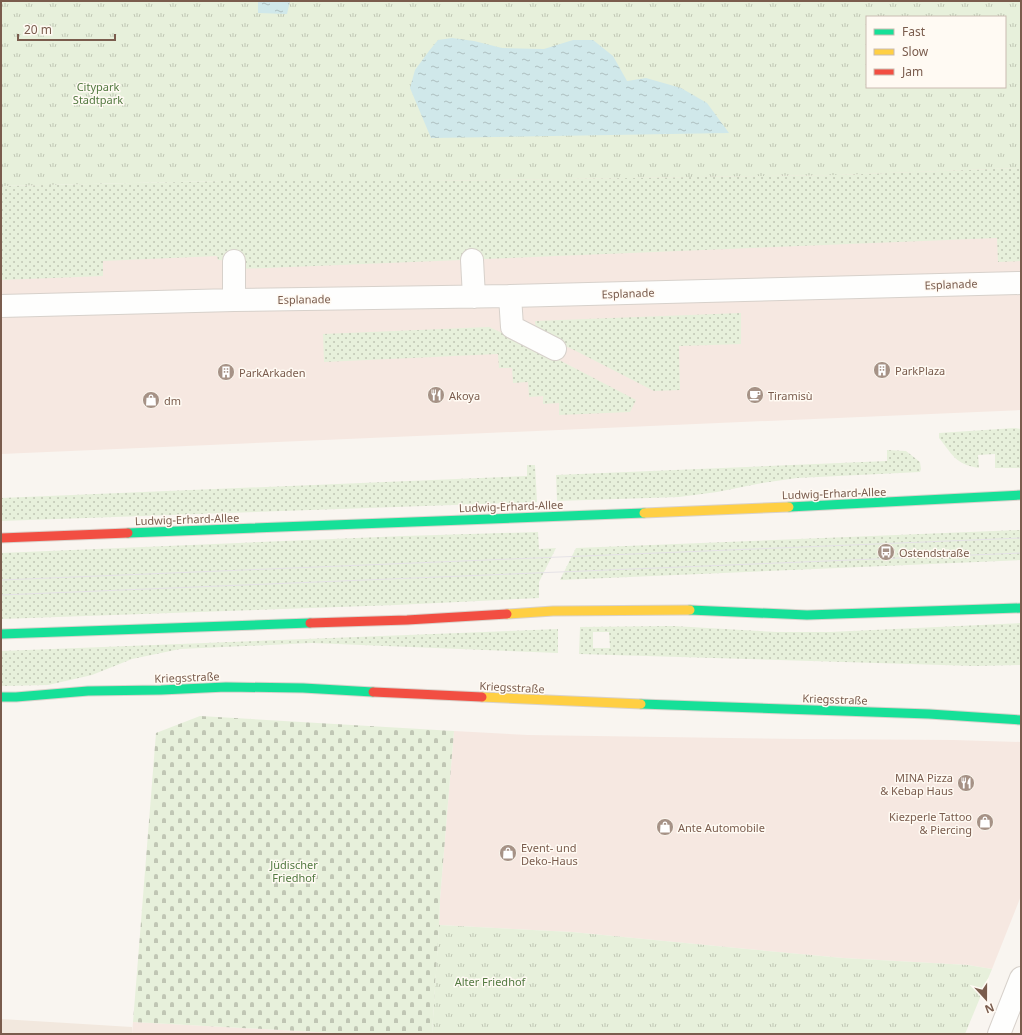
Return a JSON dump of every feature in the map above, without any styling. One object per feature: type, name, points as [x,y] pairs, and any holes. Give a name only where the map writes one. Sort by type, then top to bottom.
[{"type":"main road","name":"Ludwig-Erhard-Allee","points":[[1,538],[810,506],[1021,495]]},
{"type":"main road","points":[[1,634],[407,620],[553,611],[677,610],[807,615],[1021,608]]},
{"type":"main road","name":"Kriegsstraße","points":[[1,697],[88,691],[226,687],[303,688],[570,702],[929,714],[1021,720]]},
{"type":"street","points":[[472,260],[474,297]]},
{"type":"street","points":[[234,261],[234,300]]},
{"type":"street","name":"Esplanade","points":[[1,306],[234,300],[474,297],[1017,283]]},
{"type":"street","points":[[510,296],[512,327],[555,349]]},
{"type":"street","points":[[999,1034],[1021,978]]},
{"type":"shaded area","points":[[1021,168],[1021,410],[1,454],[1,186]]},
{"type":"shaded area","points":[[454,731],[528,735],[1021,742],[1021,896],[992,969],[968,965],[843,958],[572,932],[439,925]]},
{"type":"shaded area","points":[[1,1019],[132,1027],[132,1034],[1,1034]]},
{"type":"shaded area","points":[[133,1022],[353,1034],[132,1034]]},
{"type":"green space","name":"Citypark Stadtpark","points":[[1,1],[1021,1],[1021,168],[837,175],[429,181],[222,181],[1,186]]},
{"type":"green space","points":[[1021,168],[1021,261],[998,262],[997,238],[239,269],[234,261],[218,260],[217,256],[103,261],[103,276],[1,280],[1,186],[222,181],[429,181],[837,175]]},
{"type":"green space","points":[[741,313],[741,344],[679,346],[680,390],[654,391],[574,350],[536,333],[535,321]]},
{"type":"green space","points":[[489,327],[538,349],[636,400],[630,412],[559,415],[559,403],[543,404],[543,396],[529,397],[528,382],[513,383],[512,368],[499,368],[498,354],[324,362],[323,334]]},
{"type":"green space","points":[[1015,428],[1021,429],[1021,468],[995,468],[995,454],[978,455],[979,468],[965,464],[951,454],[939,438],[939,433]]},
{"type":"green space","points":[[887,450],[906,451],[920,462],[920,472],[797,478],[679,497],[557,501],[556,475],[887,461]]},
{"type":"green space","points":[[527,465],[535,465],[537,502],[1,521],[1,498],[527,476]]},
{"type":"green space","points":[[1021,530],[1021,560],[560,580],[576,548]]},
{"type":"green space","points":[[538,532],[539,549],[556,548],[539,582],[539,598],[396,605],[1,619],[1,553],[404,536]]},
{"type":"green space","points":[[1021,623],[1021,665],[975,666],[579,654],[580,627],[673,626],[777,632],[830,632]],"holes":[[[593,632],[609,632],[610,648],[593,648]]]},
{"type":"green space","points":[[558,629],[558,653],[312,643],[180,649],[132,659],[92,675],[48,685],[1,686],[1,651]]},
{"type":"green space","name":"Jüdischer Friedhof","points":[[200,716],[454,731],[440,899],[432,1034],[353,1034],[133,1022],[156,733]]},
{"type":"green space","name":"Alter Friedhof","points":[[439,925],[572,932],[843,958],[968,965],[992,969],[965,1034],[432,1034]]},
{"type":"water","points":[[258,1],[290,1],[287,14],[258,13]]},
{"type":"water","points":[[452,38],[474,41],[502,48],[544,49],[573,40],[593,40],[613,56],[627,81],[646,78],[681,88],[707,103],[729,133],[431,138],[410,88],[415,70],[438,40]]},
{"type":"tram line","points":[[1,580],[1021,538]]},
{"type":"tram line","points":[[1,595],[1021,553]]},
{"type":"traffic: fast","points":[[789,507],[1021,495]]},
{"type":"traffic: fast","points":[[128,533],[644,513]]},
{"type":"traffic: fast","points":[[690,610],[807,615],[1021,608]]},
{"type":"traffic: fast","points":[[1,634],[310,623]]},
{"type":"traffic: fast","points":[[1,697],[88,691],[226,687],[303,688],[373,692]]},
{"type":"traffic: fast","points":[[641,704],[929,714],[1021,720]]},
{"type":"traffic: slow","points":[[644,513],[789,507]]},
{"type":"traffic: slow","points":[[507,614],[553,611],[690,610]]},
{"type":"traffic: slow","points":[[482,697],[641,704]]},
{"type":"traffic: jam","points":[[1,538],[128,533]]},
{"type":"traffic: jam","points":[[310,623],[407,620],[507,614]]},
{"type":"traffic: jam","points":[[373,692],[482,697]]},
{"type":"place","name":"ParkPlaza","points":[[882,370]]},
{"type":"place","name":"ParkArkaden","points":[[226,372]]},
{"type":"place","name":"Akoya","points":[[436,395]]},
{"type":"place","name":"Tiramisù","points":[[755,395]]},
{"type":"place","name":"dm","points":[[151,400]]},
{"type":"place","name":"Ostendstraße","points":[[886,552]]},
{"type":"place","name":"MINA Pizza & Kebap Haus","points":[[966,783]]},
{"type":"place","name":"Kiezperle Tattoo & Piercing","points":[[985,822]]},
{"type":"place","name":"Ante Automobile","points":[[665,827]]},
{"type":"place","name":"Event- und Deko-Haus","points":[[508,853]]}]
